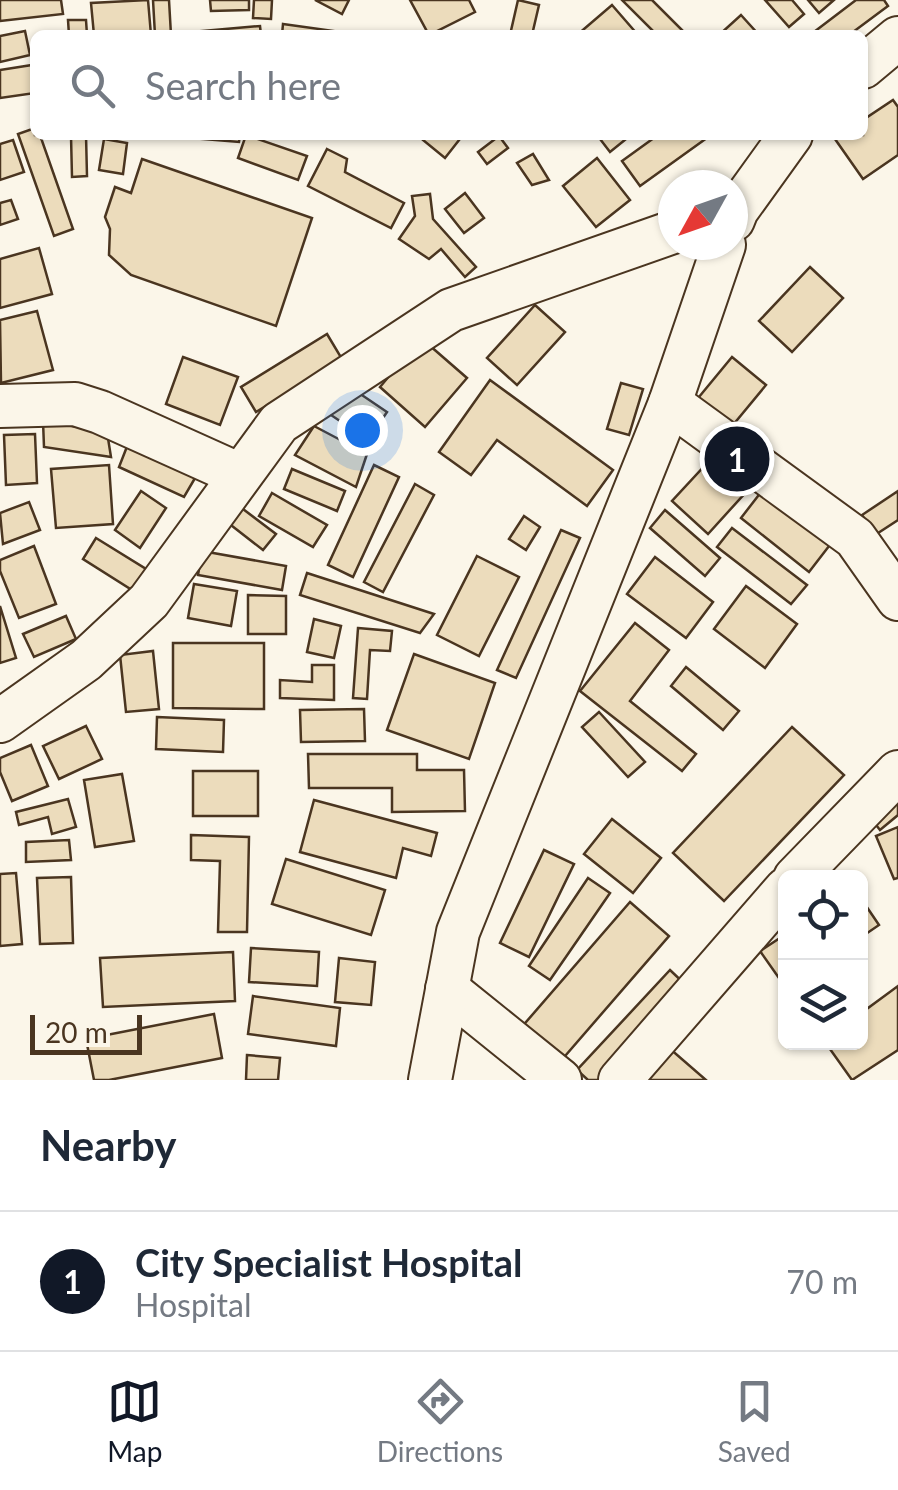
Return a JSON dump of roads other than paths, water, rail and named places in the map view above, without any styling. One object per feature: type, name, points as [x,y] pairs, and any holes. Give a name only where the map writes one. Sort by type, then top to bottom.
[{"type":"street","points":[[748,198],[788,140]]},
{"type":"street","points":[[0,721],[86,660],[149,602],[280,423],[451,310],[658,237]]},
{"type":"street","points":[[430,1080],[458,932],[670,402],[719,260]]},
{"type":"street","points":[[670,402],[856,538],[898,599]]},
{"type":"street","points":[[0,406],[75,404],[240,475]]},
{"type":"street","points":[[803,870],[898,772]]},
{"type":"street","points":[[620,1080],[778,898]]},
{"type":"street","points":[[447,989],[560,1080]]},
{"type":"place","name":"City Specialist Hospital","points":[[737,459]]}]
